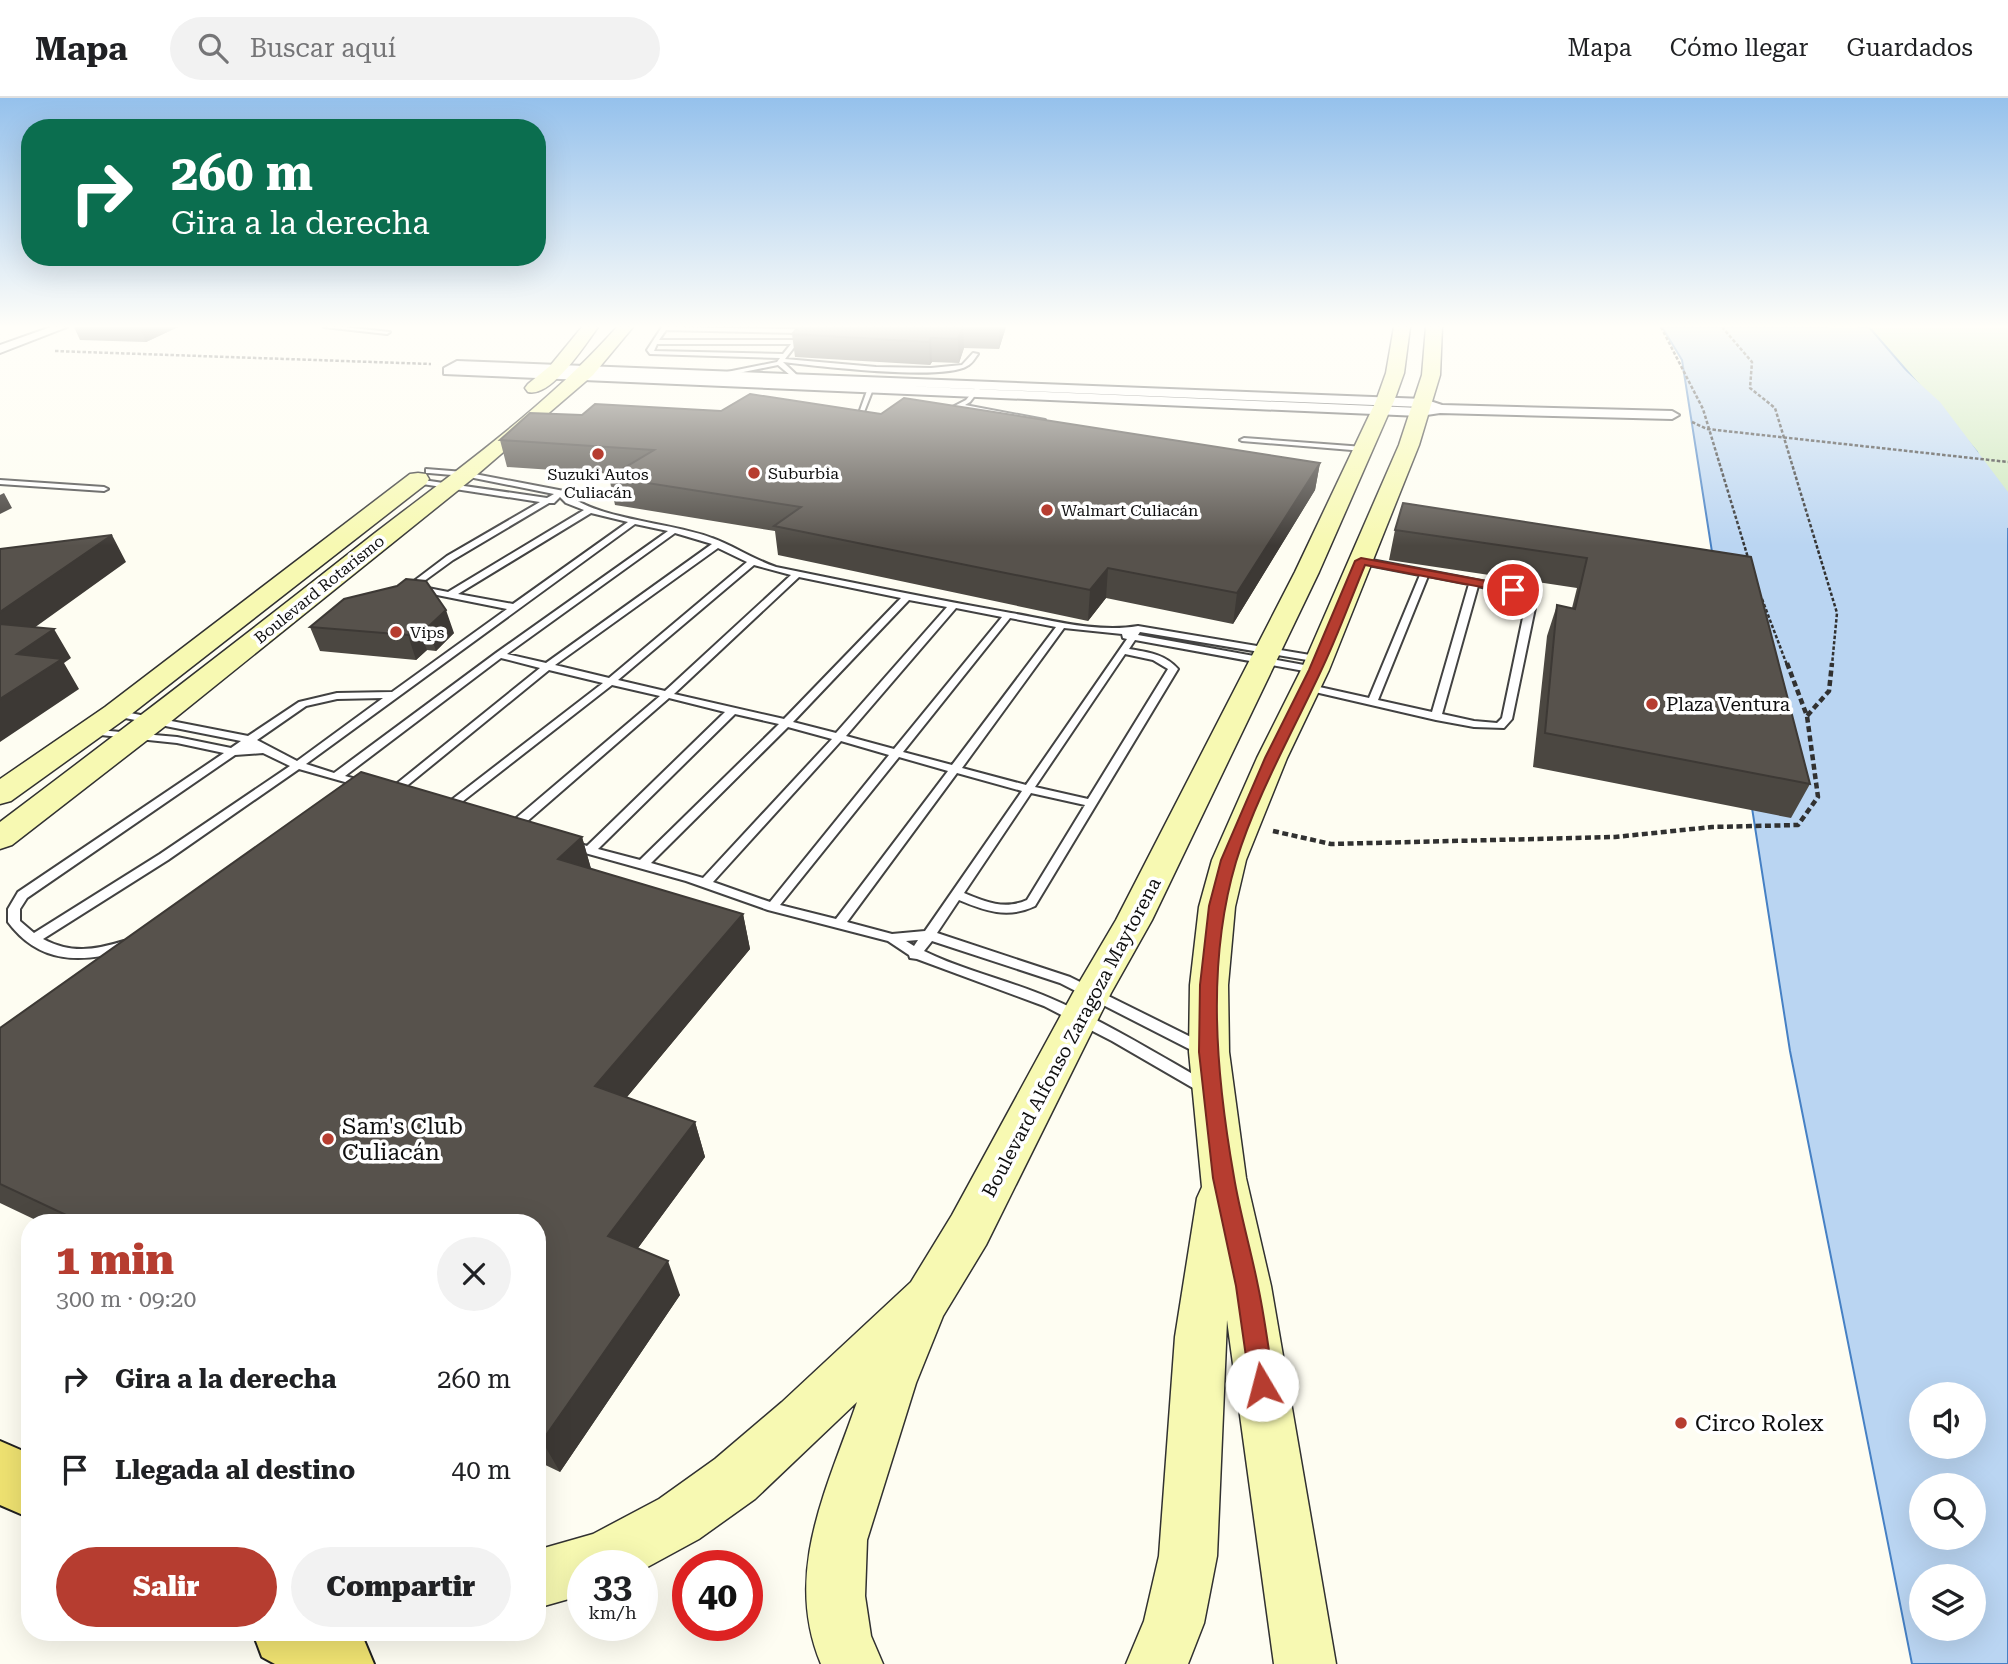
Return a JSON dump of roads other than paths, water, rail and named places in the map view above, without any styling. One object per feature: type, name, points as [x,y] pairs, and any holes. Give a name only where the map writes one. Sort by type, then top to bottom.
[{"type":"main road","points":[[0,1471],[21,1483]]},
{"type":"main road","points":[[300,1641],[340,1664]]},
{"type":"street","name":"Boulevard Rotarismo","points":[[473,436],[528,400]]},
{"type":"street","name":"Boulevard Rotarismo","points":[[0,794],[442,473],[535,400]]},
{"type":"street","points":[[1240,400],[1672,415]]},
{"type":"street","name":"Boulevard Alfonso Zaragoza Maytorena","points":[[546,1576],[603,1560],[679,1520],[735,1479],[801,1421],[928,1298],[969,1230],[1086,1005],[1134,920],[1266,656],[1364,449],[1384,400]]},
{"type":"street","points":[[1305,1664],[1247,1286],[1223,1178],[1209,1052],[1209,985],[1217,906],[1229,860],[1428,408],[1429,400]]},
{"type":"street","name":"Boulevard Rotarismo","points":[[0,838],[154,721],[442,473]]},
{"type":"street","points":[[1157,1664],[1174,1623],[1188,1556],[1200,1337],[1223,1178]]},
{"type":"street","points":[[852,1664],[841,1639],[835,1596],[838,1540],[890,1383],[928,1298]]},
{"type":"lane","points":[[861,412],[866,400]]},
{"type":"lane","points":[[950,418],[944,417],[943,413],[969,400]]},
{"type":"lane","points":[[956,406],[1048,421]]},
{"type":"lane","points":[[1244,440],[1364,449]]},
{"type":"lane","points":[[442,473],[561,493],[569,501],[590,510],[675,530],[718,544],[753,562],[797,574],[953,606],[1266,656],[1313,672],[1372,702],[1436,717],[1494,726],[1505,724],[1521,661],[1531,602],[1523,593],[1361,561]]},
{"type":"lane","points":[[442,473],[548,501],[569,501]]},
{"type":"lane","points":[[0,482],[104,489]]},
{"type":"lane","points":[[513,607],[425,590],[414,584],[450,558],[561,493]]},
{"type":"lane","points":[[451,594],[590,510]]},
{"type":"lane","points":[[32,940],[164,857],[298,765],[635,520]]},
{"type":"lane","points":[[336,777],[499,655],[675,530]]},
{"type":"lane","points":[[371,788],[718,544]]},
{"type":"lane","points":[[445,810],[611,681],[753,562]]},
{"type":"lane","points":[[512,828],[667,695],[797,574]]},
{"type":"lane","points":[[1372,702],[1426,574]]},
{"type":"lane","points":[[1436,717],[1474,583]]},
{"type":"lane","points":[[642,865],[786,723],[907,597]]},
{"type":"lane","points":[[705,883],[839,737],[953,606]]},
{"type":"lane","points":[[772,907],[1008,615]]},
{"type":"lane","points":[[840,923],[957,770],[1062,625]]},
{"type":"lane","points":[[915,955],[1122,651],[1129,633]]},
{"type":"lane","points":[[955,894],[1003,911],[1016,910],[1031,903],[1173,669],[1164,661],[1122,651]]},
{"type":"lane","points":[[499,655],[786,723],[1028,789],[1090,803]]},
{"type":"lane","points":[[133,942],[86,957],[62,954],[32,940],[14,922],[14,909],[22,895],[303,704],[337,696],[391,695]]},
{"type":"lane","points":[[590,850],[733,710]]},
{"type":"lane","points":[[115,713],[250,740],[264,750],[298,765],[371,788],[407,796]]},
{"type":"lane","points":[[90,730],[203,745],[235,752],[264,750]]},
{"type":"lane","points":[[432,805],[459,813]]},
{"type":"lane","points":[[499,825],[525,832]]},
{"type":"lane","points":[[564,843],[705,883],[772,907],[891,937],[928,935],[1042,971],[1086,1005],[1212,1092]]},
{"type":"lane","points":[[891,937],[915,955],[1024,993],[1086,1005],[1209,1052]]},
{"type":"water","points":[[1688,400],[1932,400],[1977,452],[1993,499],[2008,519],[2008,1664],[1912,1664],[1790,1051]]},
{"type":"waterway","points":[[1920,400],[1929,409],[2008,517]]},
{"type":"place","name":"Suzuki Autos Culiacán","points":[[598,454]]},
{"type":"place","name":"Suburbia","points":[[754,473]]},
{"type":"place","name":"Walmart Culiacán","points":[[1047,510]]},
{"type":"place","name":"Vips","points":[[396,632]]},
{"type":"place","name":"Plaza Ventura","points":[[1652,704]]},
{"type":"place","name":"Sam's Club Culiacán","points":[[328,1139]]},
{"type":"place","name":"Circo Rolex","points":[[1681,1423]]}]
